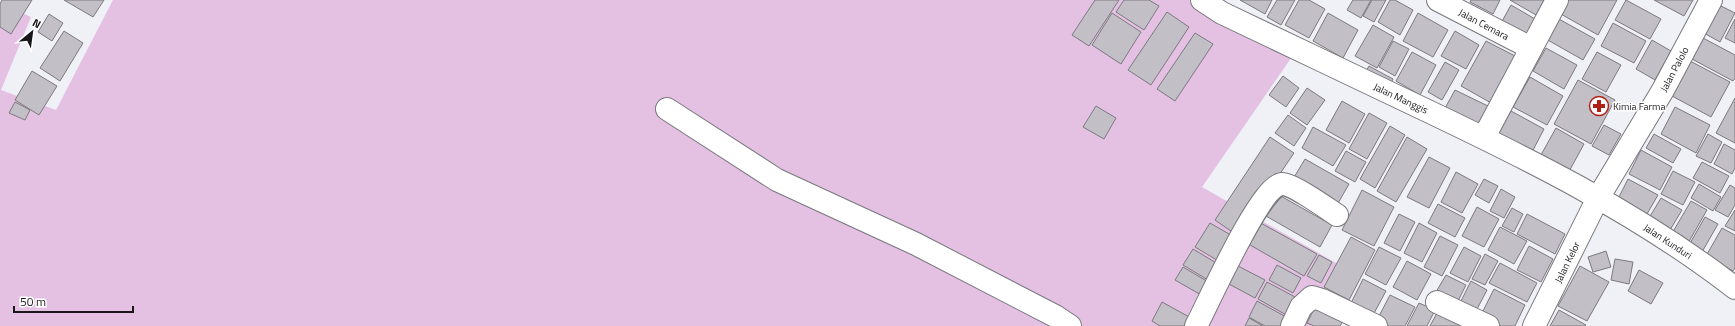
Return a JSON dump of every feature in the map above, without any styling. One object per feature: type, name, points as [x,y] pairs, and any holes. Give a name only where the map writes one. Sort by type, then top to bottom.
[{"type":"street","name":"Jalan Manggis","points":[[1202,0],[1222,13],[1484,137],[1598,198]]},
{"type":"street","name":"Jalan Cemara","points":[[1438,0],[1530,48]]},
{"type":"street","points":[[1484,137],[1530,48],[1557,0]]},
{"type":"street","name":"Jalan Palolo","points":[[1598,198],[1663,90],[1710,0]]},
{"type":"street","points":[[667,109],[777,180],[916,244],[1055,316],[1070,326]]},
{"type":"street","points":[[1196,326],[1240,238],[1274,188],[1279,185],[1286,184],[1315,200],[1337,215]]},
{"type":"street","name":"Jalan Kunduri","points":[[1598,198],[1658,233],[1735,288]]},
{"type":"street","name":"Jalan Kelor","points":[[1534,326],[1598,198]]},
{"type":"street","points":[[1292,326],[1301,307],[1312,297],[1322,300],[1376,326]]},
{"type":"street","points":[[1437,302],[1488,326]]},
{"type":"shaded area","points":[[113,0],[1215,0],[1298,48],[1202,187],[1345,268],[1318,326],[0,326],[0,3],[31,17],[1,90],[56,110]]},
{"type":"building","points":[[2,0],[32,0],[11,34],[0,27],[0,4]]},
{"type":"building","points":[[64,0],[104,0],[93,17]]},
{"type":"building","points":[[1095,0],[1119,0],[1089,46],[1072,35]]},
{"type":"building","points":[[1124,0],[1149,0],[1159,6],[1144,30],[1116,12]]},
{"type":"building","points":[[1240,0],[1272,0],[1265,14]]},
{"type":"building","points":[[1277,0],[1295,0],[1281,25],[1267,17]]},
{"type":"building","points":[[1299,0],[1309,0],[1325,9],[1309,38],[1285,25]]},
{"type":"building","points":[[1353,0],[1371,0],[1361,18],[1347,10]]},
{"type":"building","points":[[1372,0],[1386,0],[1374,22],[1363,16]]},
{"type":"building","points":[[1390,0],[1395,0],[1413,10],[1400,35],[1378,22]]},
{"type":"building","points":[[1471,0],[1500,0],[1493,14],[1470,2]]},
{"type":"building","points":[[1510,0],[1544,0],[1536,15]]},
{"type":"building","points":[[1567,0],[1617,0],[1598,35],[1559,13]]},
{"type":"building","points":[[1626,0],[1661,19],[1650,39],[1615,20]]},
{"type":"building","points":[[1654,0],[1693,0],[1684,16]]},
{"type":"building","points":[[1717,4],[1735,13],[1720,42],[1702,32]]},
{"type":"building","points":[[1511,5],[1535,19],[1525,39],[1500,25]]},
{"type":"building","points":[[1167,12],[1189,27],[1151,85],[1128,70]]},
{"type":"building","points":[[1112,13],[1141,32],[1121,64],[1092,45]]},
{"type":"building","points":[[1328,13],[1358,30],[1343,58],[1313,41]]},
{"type":"building","points":[[1418,13],[1448,30],[1433,57],[1403,41]]},
{"type":"building","points":[[49,14],[63,23],[52,41],[38,32]]},
{"type":"building","points":[[1557,18],[1595,39],[1583,60],[1546,39]]},
{"type":"building","points":[[1735,19],[1735,43],[1725,38]]},
{"type":"building","points":[[1613,23],[1646,41],[1634,63],[1601,46]]},
{"type":"building","points":[[1373,25],[1394,37],[1377,68],[1355,56]]},
{"type":"building","points":[[64,31],[83,43],[60,81],[40,68]]},
{"type":"building","points":[[1455,31],[1479,45],[1466,69],[1441,56]]},
{"type":"building","points":[[1195,33],[1213,44],[1175,101],[1157,89]]},
{"type":"building","points":[[1703,38],[1735,55],[1735,78],[1733,81],[1692,59]]},
{"type":"building","points":[[1652,40],[1671,51],[1655,80],[1636,69]]},
{"type":"building","points":[[1393,41],[1409,49],[1395,76],[1379,67]]},
{"type":"building","points":[[1486,41],[1519,58],[1493,104],[1461,86]]},
{"type":"building","points":[[1546,48],[1577,65],[1564,89],[1533,71]]},
{"type":"building","points":[[1412,52],[1436,65],[1420,95],[1396,81]]},
{"type":"building","points":[[1597,52],[1621,65],[1606,92],[1582,79]]},
{"type":"building","points":[[1690,61],[1730,82],[1711,117],[1672,96]]},
{"type":"building","points":[[1445,62],[1459,70],[1442,100],[1428,92]]},
{"type":"building","points":[[1369,66],[1393,79],[1389,87],[1365,73]]},
{"type":"building","points":[[32,71],[57,86],[39,115],[15,100]]},
{"type":"building","points":[[1283,76],[1299,88],[1286,107],[1269,95]]},
{"type":"building","points":[[1530,77],[1563,96],[1547,125],[1513,107]]},
{"type":"building","points":[[1578,80],[1615,100],[1591,144],[1554,124]]},
{"type":"building","points":[[1307,88],[1325,100],[1307,125],[1290,113]]},
{"type":"building","points":[[1455,90],[1490,107],[1479,128],[1444,110]]},
{"type":"building","points":[[1735,98],[1735,143],[1716,133]]},
{"type":"building","points":[[1342,101],[1365,114],[1349,143],[1326,130]]},
{"type":"building","points":[[15,102],[30,110],[25,120],[9,113]]},
{"type":"building","points":[[1096,106],[1116,118],[1104,139],[1083,127]]},
{"type":"building","points":[[1675,107],[1710,125],[1696,153],[1661,134]]},
{"type":"building","points":[[1511,111],[1544,129],[1531,154],[1497,136]]},
{"type":"building","points":[[1369,113],[1387,123],[1367,159],[1349,149]]},
{"type":"building","points":[[1288,115],[1306,128],[1294,146],[1275,133]]},
{"type":"building","points":[[1604,125],[1621,134],[1609,155],[1592,146]]},
{"type":"building","points":[[1390,126],[1405,135],[1375,188],[1360,179]]},
{"type":"building","points":[[1313,127],[1346,145],[1333,166],[1302,148]]},
{"type":"building","points":[[1556,128],[1584,144],[1566,177],[1537,162]]},
{"type":"building","points":[[1654,134],[1681,149],[1673,163],[1646,148]]},
{"type":"building","points":[[1708,134],[1722,142],[1711,163],[1696,156]]},
{"type":"building","points":[[1270,137],[1294,153],[1238,236],[1215,220]]},
{"type":"building","points":[[1407,137],[1427,149],[1396,202],[1377,191]]},
{"type":"building","points":[[1724,144],[1735,150],[1735,168],[1732,174],[1714,164]]},
{"type":"building","points":[[1641,150],[1672,167],[1660,190],[1629,174]]},
{"type":"building","points":[[1346,151],[1366,162],[1355,182],[1335,171]]},
{"type":"building","points":[[1429,157],[1450,168],[1429,208],[1407,197]]},
{"type":"building","points":[[1305,159],[1349,184],[1337,205],[1293,179]]},
{"type":"building","points":[[1702,162],[1729,176],[1720,193],[1693,178]]},
{"type":"building","points":[[1673,171],[1695,182],[1683,205],[1661,194]]},
{"type":"building","points":[[1456,172],[1478,184],[1462,213],[1441,202]]},
{"type":"building","points":[[1484,179],[1498,186],[1489,203],[1475,195]]},
{"type":"building","points":[[1628,179],[1658,195],[1647,214],[1618,199]]},
{"type":"building","points":[[1699,184],[1721,197],[1713,211],[1691,198]]},
{"type":"building","points":[[1730,185],[1735,188],[1735,205],[1728,217],[1715,210]]},
{"type":"building","points":[[1501,189],[1515,197],[1504,218],[1490,211]]},
{"type":"building","points":[[1362,190],[1394,207],[1374,246],[1342,230]]},
{"type":"building","points":[[1279,195],[1332,225],[1320,247],[1266,216]]},
{"type":"building","points":[[1661,198],[1682,210],[1667,235],[1646,223]]},
{"type":"building","points":[[1691,201],[1707,210],[1687,245],[1671,235]]},
{"type":"building","points":[[1438,204],[1465,218],[1455,237],[1428,223]]},
{"type":"building","points":[[1477,207],[1499,219],[1484,247],[1462,236]]},
{"type":"building","points":[[1512,208],[1523,214],[1514,232],[1502,226]]},
{"type":"building","points":[[1735,210],[1735,231],[1725,226]]},
{"type":"building","points":[[1399,214],[1415,222],[1400,251],[1384,243]]},
{"type":"building","points":[[1527,214],[1565,234],[1555,254],[1517,234]]},
{"type":"building","points":[[1705,217],[1718,224],[1702,252],[1689,245]]},
{"type":"building","points":[[1257,221],[1317,254],[1304,276],[1245,242]]},
{"type":"building","points":[[1210,223],[1236,238],[1222,263],[1195,247]]},
{"type":"building","points":[[1419,223],[1437,233],[1422,262],[1404,253]]},
{"type":"building","points":[[1500,227],[1527,241],[1514,264],[1488,250]]},
{"type":"building","points":[[1722,228],[1735,235],[1735,268],[1733,271],[1706,256]]},
{"type":"building","points":[[1440,236],[1458,245],[1442,276],[1424,267]]},
{"type":"building","points":[[1351,237],[1375,250],[1349,300],[1324,287]]},
{"type":"building","points":[[1529,246],[1553,259],[1541,282],[1517,270]]},
{"type":"building","points":[[1379,247],[1401,258],[1386,285],[1365,274]]},
{"type":"building","points":[[1464,247],[1481,256],[1468,282],[1450,273]]},
{"type":"building","points":[[1193,249],[1223,267],[1213,283],[1183,265]]},
{"type":"building","points":[[1606,251],[1611,267],[1593,272],[1588,257]]},
{"type":"building","points":[[1485,254],[1498,261],[1485,285],[1472,279]]},
{"type":"building","points":[[1319,255],[1332,262],[1321,283],[1307,276]]},
{"type":"building","points":[[1615,259],[1633,262],[1629,284],[1611,280]]},
{"type":"building","points":[[1407,261],[1431,274],[1417,300],[1393,287]]},
{"type":"building","points":[[1500,263],[1537,283],[1527,302],[1489,283]]},
{"type":"building","points":[[1277,265],[1301,278],[1293,293],[1269,280]]},
{"type":"building","points":[[1238,266],[1265,280],[1255,298],[1229,284]]},
{"type":"building","points":[[1580,266],[1609,282],[1587,321],[1558,306]]},
{"type":"building","points":[[1183,267],[1210,283],[1203,296],[1175,280]]},
{"type":"building","points":[[1639,270],[1663,283],[1651,304],[1628,291]]},
{"type":"building","points":[[1446,275],[1466,285],[1457,303],[1436,292]]},
{"type":"building","points":[[1363,279],[1386,291],[1372,317],[1350,305]]},
{"type":"building","points":[[1471,281],[1487,290],[1476,311],[1460,303]]},
{"type":"building","points":[[1267,282],[1297,298],[1288,316],[1258,299]]},
{"type":"building","points":[[1494,289],[1525,305],[1515,326],[1501,326],[1481,315]]},
{"type":"building","points":[[1390,295],[1415,307],[1405,326],[1384,326],[1376,322]]},
{"type":"building","points":[[1257,301],[1288,318],[1284,326],[1265,326],[1249,317]]},
{"type":"building","points":[[1162,302],[1191,318],[1187,326],[1160,326],[1152,321]]},
{"type":"building","points":[[1419,303],[1435,310],[1427,326],[1407,326]]},
{"type":"building","points":[[1316,305],[1344,319],[1340,326],[1314,326],[1307,323]]},
{"type":"building","points":[[1559,310],[1586,325],[1550,326]]},
{"type":"building","points":[[1438,311],[1467,326],[1430,326]]},
{"type":"building","points":[[1249,318],[1263,326],[1245,326]]},
{"type":"place","name":"Kimia Farma","points":[[1599,106]]}]
